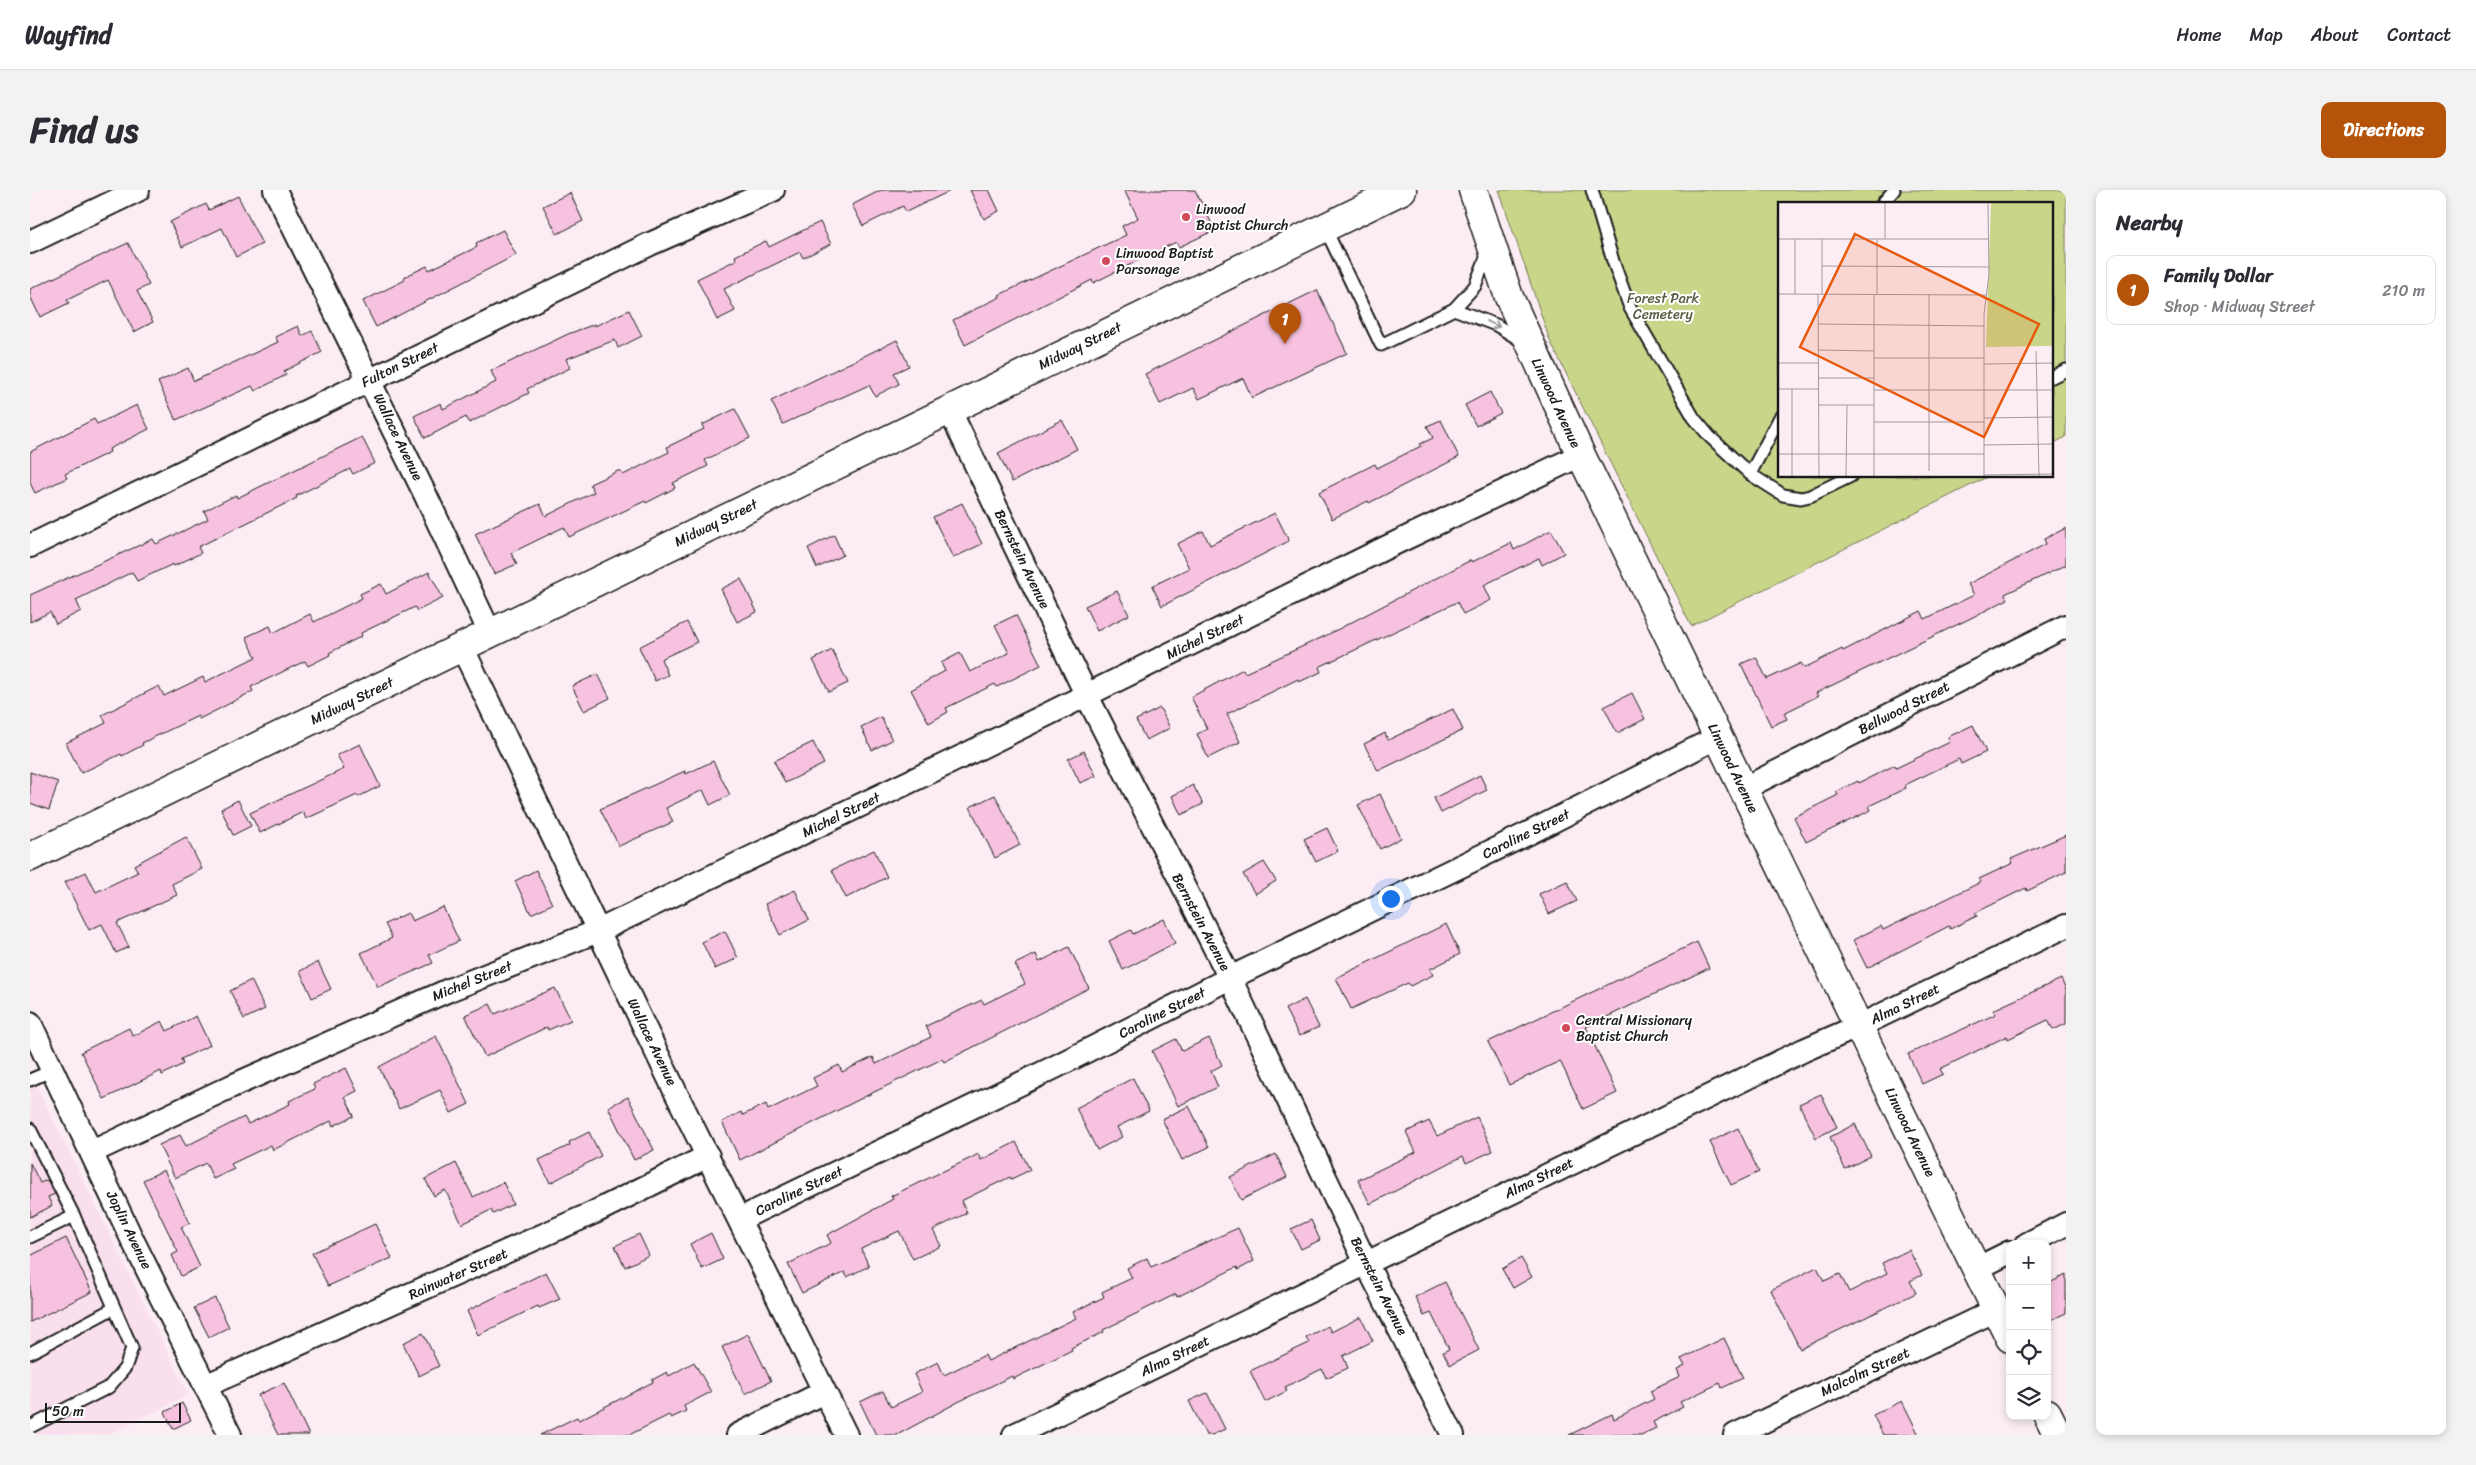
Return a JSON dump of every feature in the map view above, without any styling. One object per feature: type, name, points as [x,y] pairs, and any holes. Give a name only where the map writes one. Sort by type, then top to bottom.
[{"type":"street","points":[[30,242],[138,190]]},
{"type":"street","name":"Wallace Avenue","points":[[275,190],[369,379],[490,633]]},
{"type":"street","name":"Fulton Street","points":[[30,546],[369,379],[650,244],[773,190]]},
{"type":"street","name":"Midway Street","points":[[30,857],[1402,190]]},
{"type":"street","name":"Linwood Avenue","points":[[1473,190],[1509,297],[1529,345],[2006,1330]]},
{"type":"street","name":"Bernstein Avenue","points":[[949,409],[1087,696],[1230,978],[1366,1263],[1453,1435]]},
{"type":"street","name":"Michel Street","points":[[92,1152],[232,1086],[450,990],[598,931],[1087,696],[1376,552],[1581,455]]},
{"type":"street","name":"Bellwood Street","points":[[1743,789],[2066,626]]},
{"type":"street","name":"Wallace Avenue","points":[[462,647],[598,931],[846,1435]]},
{"type":"street","name":"Caroline Street","points":[[740,1220],[1531,832],[1718,737]]},
{"type":"street","name":"Alma Street","points":[[1014,1435],[1804,1050],[1859,1026],[2066,926]]},
{"type":"street","name":"Joplin Avenue","points":[[30,1023],[230,1435]]},
{"type":"street","name":"Rainwater Street","points":[[205,1386],[593,1213],[708,1156]]},
{"type":"street","points":[[2035,1240],[2066,1224]]},
{"type":"street","points":[[1976,1269],[2006,1254]]},
{"type":"street","name":"Malcolm Street","points":[[1735,1435],[1996,1310]]},
{"type":"street","points":[[738,1435],[824,1392]]},
{"type":"street","points":[[2050,1420],[2058,1435]]},
{"type":"lane","points":[[1592,190],[1620,283],[1643,332],[1702,428],[1750,474],[1783,495],[1801,498],[1819,492],[1847,478]]},
{"type":"lane","points":[[1883,202],[1894,190]]},
{"type":"lane","points":[[1324,228],[1380,345],[1454,309],[1475,286],[1491,245]]},
{"type":"lane","points":[[1454,309],[1496,324],[1529,345]]},
{"type":"lane","points":[[2054,376],[2066,370]]},
{"type":"lane","points":[[1750,474],[1778,421]]},
{"type":"lane","points":[[30,1080],[53,1070]]},
{"type":"lane","points":[[30,1129],[74,1216],[132,1348],[125,1368],[108,1387],[30,1426]]},
{"type":"lane","points":[[30,1237],[74,1216]]},
{"type":"lane","points":[[30,1353],[114,1308]]},
{"type":"shaded area","points":[[30,1072],[189,1395],[107,1435],[30,1435]]},
{"type":"green space","name":"Forest Park Cemetery","points":[[1499,190],[2066,190],[2066,437],[2054,443],[2054,202],[1778,202],[1778,478],[1985,478],[1691,626],[1550,341]]},
{"type":"building","points":[[881,190],[952,190],[906,212],[903,206],[863,226],[852,205]]},
{"type":"building","points":[[970,190],[989,190],[999,211],[984,219]]},
{"type":"building","points":[[1124,190],[1195,190],[1215,230],[1179,247],[1176,242],[1093,283],[1092,280],[965,345],[953,320],[1000,297],[999,295],[1126,235],[1122,226],[1138,218]]},
{"type":"building","points":[[570,193],[583,221],[557,234],[543,206]]},
{"type":"building","points":[[238,196],[262,244],[236,257],[222,228],[182,247],[170,222],[206,204],[209,210]]},
{"type":"building","points":[[820,222],[831,244],[803,258],[800,252],[724,289],[735,311],[717,320],[697,279],[736,260],[735,256],[766,241],[769,247]]},
{"type":"building","points":[[503,230],[516,255],[376,327],[363,301],[405,280],[404,277],[427,266],[429,270],[477,247],[476,243]]},
{"type":"building","points":[[128,243],[149,285],[137,291],[153,322],[134,332],[108,280],[67,300],[69,303],[40,317],[30,296],[30,289]]},
{"type":"building","points":[[1317,290],[1347,353],[1252,398],[1243,378],[1199,399],[1193,388],[1160,404],[1145,374]]},
{"type":"building","points":[[629,310],[642,336],[618,348],[615,340],[566,359],[570,368],[527,389],[529,393],[469,423],[466,417],[425,438],[414,416],[441,403],[443,409],[496,382],[491,371],[568,334],[595,324],[595,326]]},
{"type":"building","points":[[298,326],[302,336],[312,331],[322,352],[284,371],[286,375],[255,391],[252,386],[176,420],[158,382],[188,368],[194,381],[278,342],[275,337]]},
{"type":"building","points":[[897,340],[909,366],[894,373],[899,384],[875,396],[869,385],[783,424],[771,401]]},
{"type":"building","points":[[1490,392],[1501,413],[1476,426],[1465,405]]},
{"type":"building","points":[[137,405],[149,429],[109,449],[110,452],[65,474],[67,478],[35,493],[30,483],[30,452],[94,419],[97,424]]},
{"type":"building","points":[[735,409],[750,438],[705,460],[708,466],[673,483],[675,488],[646,503],[645,501],[569,537],[564,527],[511,553],[517,564],[494,574],[475,534],[540,504],[546,516],[594,492],[590,484],[620,470],[623,475],[669,452],[667,447],[704,429],[702,425]]},
{"type":"building","points":[[1062,420],[1077,449],[1012,482],[998,453]]},
{"type":"building","points":[[1441,420],[1459,457],[1369,503],[1368,501],[1332,519],[1319,492],[1375,464],[1377,468],[1421,446],[1420,444],[1433,438],[1427,426]]},
{"type":"building","points":[[362,437],[375,463],[353,474],[350,469],[296,496],[297,498],[198,547],[201,553],[174,566],[173,564],[137,581],[132,572],[76,600],[81,611],[56,624],[50,612],[30,622],[30,595],[153,539],[156,544],[208,519],[204,511],[236,495],[237,498]]},
{"type":"building","points":[[962,503],[982,544],[953,558],[933,517]]},
{"type":"building","points":[[1275,513],[1289,541],[1162,606],[1152,586],[1189,568],[1177,544],[1203,531],[1210,545]]},
{"type":"building","points":[[2066,528],[2066,565],[2005,594],[2008,599],[1971,618],[1816,693],[1818,696],[1784,713],[1787,719],[1771,726],[1741,664],[1756,657],[1767,679],[1801,663],[1804,668],[1842,649],[1843,651],[1921,611],[1925,619],[1974,595],[1968,584],[2046,544],[2044,539]]},
{"type":"building","points":[[1551,530],[1564,553],[1542,565],[1539,558],[1484,585],[1491,600],[1463,614],[1457,602],[1319,667],[1321,672],[1299,682],[1298,679],[1227,714],[1240,742],[1208,758],[1197,734],[1207,729],[1191,697],[1243,669],[1245,673],[1325,636],[1471,560],[1472,562],[1511,543],[1514,550]]},
{"type":"building","points":[[834,535],[843,555],[817,568],[808,548]]},
{"type":"building","points":[[429,572],[443,598],[417,611],[415,607],[361,633],[362,636],[308,666],[305,661],[251,687],[253,691],[199,719],[198,716],[142,743],[143,745],[122,756],[121,754],[81,773],[66,743],[106,723],[102,715],[159,686],[164,696],[203,677],[205,682],[256,657],[246,637],[270,626],[273,633],[310,614],[314,622],[362,598],[360,594],[381,584],[386,594]]},
{"type":"building","points":[[741,579],[757,612],[737,622],[721,589]]},
{"type":"building","points":[[1117,591],[1129,615],[1097,631],[1085,606]]},
{"type":"building","points":[[1016,615],[1041,665],[997,687],[995,684],[946,708],[948,712],[929,723],[911,690],[945,671],[941,663],[960,653],[970,672],[1009,653],[995,625]]},
{"type":"building","points":[[687,622],[697,642],[661,659],[668,675],[655,681],[639,647]]},
{"type":"building","points":[[832,650],[848,683],[829,692],[813,660]]},
{"type":"building","points":[[598,674],[610,698],[584,711],[572,686]]},
{"type":"building","points":[[1632,693],[1645,719],[1617,733],[1604,707]]},
{"type":"building","points":[[1160,708],[1170,728],[1146,740],[1136,720]]},
{"type":"building","points":[[1453,709],[1463,730],[1378,771],[1364,744],[1385,733],[1388,740]]},
{"type":"building","points":[[881,717],[892,740],[872,750],[861,727]]},
{"type":"building","points":[[1973,725],[1986,752],[1961,764],[1959,759],[1905,785],[1906,788],[1869,806],[1871,810],[1806,842],[1794,817],[1838,795],[1836,792],[1858,781],[1859,783],[1895,765],[1896,768],[1950,742],[1948,737]]},
{"type":"building","points":[[813,742],[824,764],[785,783],[774,761]]},
{"type":"building","points":[[360,744],[380,786],[306,819],[303,812],[260,833],[250,813],[344,769],[337,755]]},
{"type":"building","points":[[1084,751],[1096,776],[1080,783],[1068,759]]},
{"type":"building","points":[[713,761],[730,795],[710,805],[703,790],[666,808],[673,822],[619,846],[600,809],[685,771],[686,774]]},
{"type":"building","points":[[30,772],[58,782],[49,810],[30,803]]},
{"type":"building","points":[[1480,775],[1487,790],[1441,813],[1434,798]]},
{"type":"building","points":[[1193,785],[1203,804],[1181,815],[1172,796]]},
{"type":"building","points":[[1380,794],[1401,838],[1380,849],[1358,805]]},
{"type":"building","points":[[995,795],[1020,845],[995,858],[970,807]]},
{"type":"building","points":[[238,800],[251,826],[233,835],[221,809]]},
{"type":"building","points":[[1327,828],[1338,851],[1316,862],[1304,839]]},
{"type":"building","points":[[2066,835],[2066,872],[2027,891],[2026,888],[1975,913],[1977,916],[1950,929],[1949,926],[1867,968],[1853,940],[1881,926],[1883,930],[1981,882],[1979,879],[2013,863],[2011,859]]},
{"type":"building","points":[[186,837],[202,869],[172,884],[177,895],[117,923],[129,947],[116,953],[102,924],[89,930],[65,882],[86,872],[96,892],[138,872],[134,865]]},
{"type":"building","points":[[874,850],[887,877],[846,898],[832,870]]},
{"type":"building","points":[[1264,862],[1276,881],[1255,894],[1243,874]]},
{"type":"building","points":[[536,870],[552,904],[531,914],[515,881]]},
{"type":"building","points":[[1567,881],[1577,901],[1549,914],[1539,894]]},
{"type":"building","points":[[795,890],[809,920],[780,935],[765,904]]},
{"type":"building","points":[[443,907],[459,941],[429,955],[433,963],[378,987],[361,953],[392,938],[385,924],[408,913],[412,921]]},
{"type":"building","points":[[1164,919],[1175,943],[1123,970],[1109,941],[1131,930],[1133,934]]},
{"type":"building","points":[[1446,924],[1460,954],[1430,969],[1433,975],[1410,986],[1408,983],[1351,1009],[1336,978]]},
{"type":"building","points":[[725,931],[738,958],[715,969],[702,942]]},
{"type":"building","points":[[1697,942],[1709,968],[1586,1027],[1617,1093],[1583,1109],[1560,1061],[1509,1085],[1488,1042]]},
{"type":"building","points":[[1069,947],[1089,988],[944,1062],[942,1059],[740,1160],[722,1122],[741,1112],[743,1115],[766,1104],[768,1110],[817,1086],[813,1078],[839,1065],[842,1072],[873,1057],[876,1064],[931,1037],[926,1026],[982,1000],[984,1004],[1025,984],[1015,964],[1036,954],[1039,962]]},
{"type":"building","points":[[318,962],[331,989],[312,998],[300,971]]},
{"type":"building","points":[[2061,979],[2066,990],[2066,1024],[2053,1030],[2048,1020],[2008,1039],[2007,1036],[1940,1069],[1943,1074],[1922,1084],[1908,1054],[1996,1014],[1993,1010]]},
{"type":"building","points":[[251,980],[265,1009],[244,1019],[230,991]]},
{"type":"building","points":[[555,988],[571,1020],[548,1030],[547,1027],[485,1057],[465,1015],[490,1004],[495,1014]]},
{"type":"building","points":[[1305,999],[1319,1027],[1299,1036],[1285,1009]]},
{"type":"building","points":[[196,1016],[210,1045],[181,1059],[183,1064],[162,1075],[161,1071],[104,1099],[81,1052],[129,1028],[133,1036],[162,1021],[167,1031]]},
{"type":"building","points":[[436,1036],[469,1104],[451,1113],[440,1090],[399,1109],[379,1067]]},
{"type":"building","points":[[1209,1038],[1222,1065],[1211,1071],[1218,1087],[1178,1106],[1152,1051],[1176,1039],[1182,1051]]},
{"type":"building","points":[[346,1068],[357,1091],[345,1097],[354,1116],[333,1126],[331,1121],[273,1150],[271,1145],[231,1164],[234,1169],[213,1179],[206,1163],[175,1178],[159,1145],[180,1135],[186,1146],[244,1117],[248,1124],[290,1104],[289,1101],[315,1089],[313,1084]]},
{"type":"building","points":[[1133,1078],[1149,1111],[1117,1127],[1122,1137],[1097,1150],[1076,1108]]},
{"type":"building","points":[[1821,1094],[1837,1127],[1816,1138],[1799,1104]]},
{"type":"building","points":[[628,1097],[654,1150],[634,1160],[608,1107]]},
{"type":"building","points":[[1189,1106],[1209,1147],[1182,1160],[1162,1119]]},
{"type":"building","points":[[1477,1117],[1493,1151],[1466,1163],[1463,1156],[1370,1204],[1358,1180],[1416,1152],[1406,1132],[1429,1121],[1437,1136]]},
{"type":"building","points":[[1855,1124],[1871,1156],[1845,1169],[1830,1137]]},
{"type":"building","points":[[1738,1128],[1759,1172],[1731,1185],[1710,1142]]},
{"type":"building","points":[[589,1132],[601,1156],[550,1183],[539,1160],[570,1145],[569,1142]]},
{"type":"building","points":[[1016,1142],[1030,1170],[1011,1179],[1010,1177],[961,1201],[967,1213],[933,1230],[941,1246],[913,1259],[899,1231],[861,1249],[869,1266],[847,1277],[845,1272],[802,1293],[788,1264],[831,1243],[827,1235],[893,1199],[891,1196],[978,1154],[981,1160]]},
{"type":"building","points":[[1276,1154],[1287,1177],[1241,1200],[1230,1177]]},
{"type":"building","points":[[30,1163],[40,1183],[47,1180],[55,1194],[48,1197],[52,1206],[30,1217]]},
{"type":"building","points":[[456,1163],[473,1197],[503,1182],[513,1204],[493,1214],[491,1210],[462,1224],[445,1190],[434,1196],[425,1179]]},
{"type":"building","points":[[164,1170],[190,1223],[181,1227],[200,1267],[181,1276],[172,1255],[178,1252],[143,1180]]},
{"type":"building","points":[[1311,1220],[1320,1240],[1301,1249],[1291,1229]]},
{"type":"building","points":[[375,1224],[392,1258],[328,1286],[312,1253]]},
{"type":"building","points":[[1238,1228],[1254,1261],[1238,1270],[1237,1267],[1177,1297],[1176,1294],[1103,1330],[1104,1332],[1071,1348],[1072,1350],[1013,1379],[1012,1376],[958,1402],[897,1435],[876,1435],[860,1402],[883,1391],[891,1407],[922,1392],[914,1374],[938,1362],[944,1375],[985,1355],[988,1361],[1076,1318],[1073,1312],[1104,1297],[1102,1292],[1132,1278],[1127,1268],[1147,1258],[1151,1267]]},
{"type":"building","points":[[711,1233],[723,1259],[702,1269],[690,1244]]},
{"type":"building","points":[[639,1234],[649,1255],[625,1267],[615,1246]]},
{"type":"building","points":[[66,1238],[92,1292],[30,1322],[30,1256]]},
{"type":"building","points":[[1909,1250],[1922,1275],[1910,1281],[1916,1293],[1800,1349],[1771,1290],[1817,1267],[1824,1281],[1840,1274],[1849,1292],[1887,1273],[1882,1263]]},
{"type":"building","points":[[1521,1258],[1532,1277],[1513,1288],[1502,1269]]},
{"type":"building","points":[[546,1272],[560,1299],[539,1308],[538,1306],[478,1335],[467,1311]]},
{"type":"building","points":[[2066,1275],[2066,1313],[2051,1320],[2051,1285],[2051,1282]]},
{"type":"building","points":[[1445,1282],[1479,1350],[1450,1365],[1443,1352],[1449,1349],[1431,1313],[1424,1316],[1415,1297]]},
{"type":"building","points":[[215,1298],[229,1327],[209,1337],[194,1308]]},
{"type":"building","points":[[1361,1317],[1373,1341],[1343,1356],[1348,1368],[1326,1378],[1322,1369],[1285,1387],[1287,1391],[1265,1402],[1250,1371],[1309,1343],[1306,1337],[1328,1326],[1331,1332]]},
{"type":"building","points":[[423,1333],[439,1366],[419,1376],[403,1343]]},
{"type":"building","points":[[748,1334],[771,1381],[745,1394],[722,1347]]},
{"type":"building","points":[[1724,1338],[1743,1378],[1722,1388],[1720,1383],[1680,1402],[1683,1407],[1653,1422],[1656,1428],[1641,1435],[1569,1435],[1612,1414],[1614,1419],[1654,1399],[1650,1391],[1680,1377],[1677,1370],[1685,1366],[1681,1359]]},
{"type":"building","points":[[694,1362],[711,1392],[684,1406],[686,1411],[671,1418],[669,1415],[629,1435],[540,1435],[577,1417],[579,1420],[653,1382],[652,1380],[667,1372],[669,1376]]},
{"type":"building","points":[[284,1383],[309,1435],[278,1435],[258,1395]]},
{"type":"building","points":[[1207,1393],[1225,1429],[1212,1435],[1206,1435],[1189,1401]]},
{"type":"building","points":[[1902,1401],[1919,1435],[1883,1435],[1873,1415]]},
{"type":"building","points":[[182,1403],[191,1420],[173,1429],[165,1412]]},
{"type":"place","name":"Linwood Baptist Church","points":[[1186,217]]},
{"type":"place","name":"Linwood Baptist Parsonage","points":[[1106,261]]},
{"type":"place","name":"Family Dollar","points":[[1285,344]]},
{"type":"place","name":"Central Missionary Baptist Church","points":[[1566,1028]]}]
